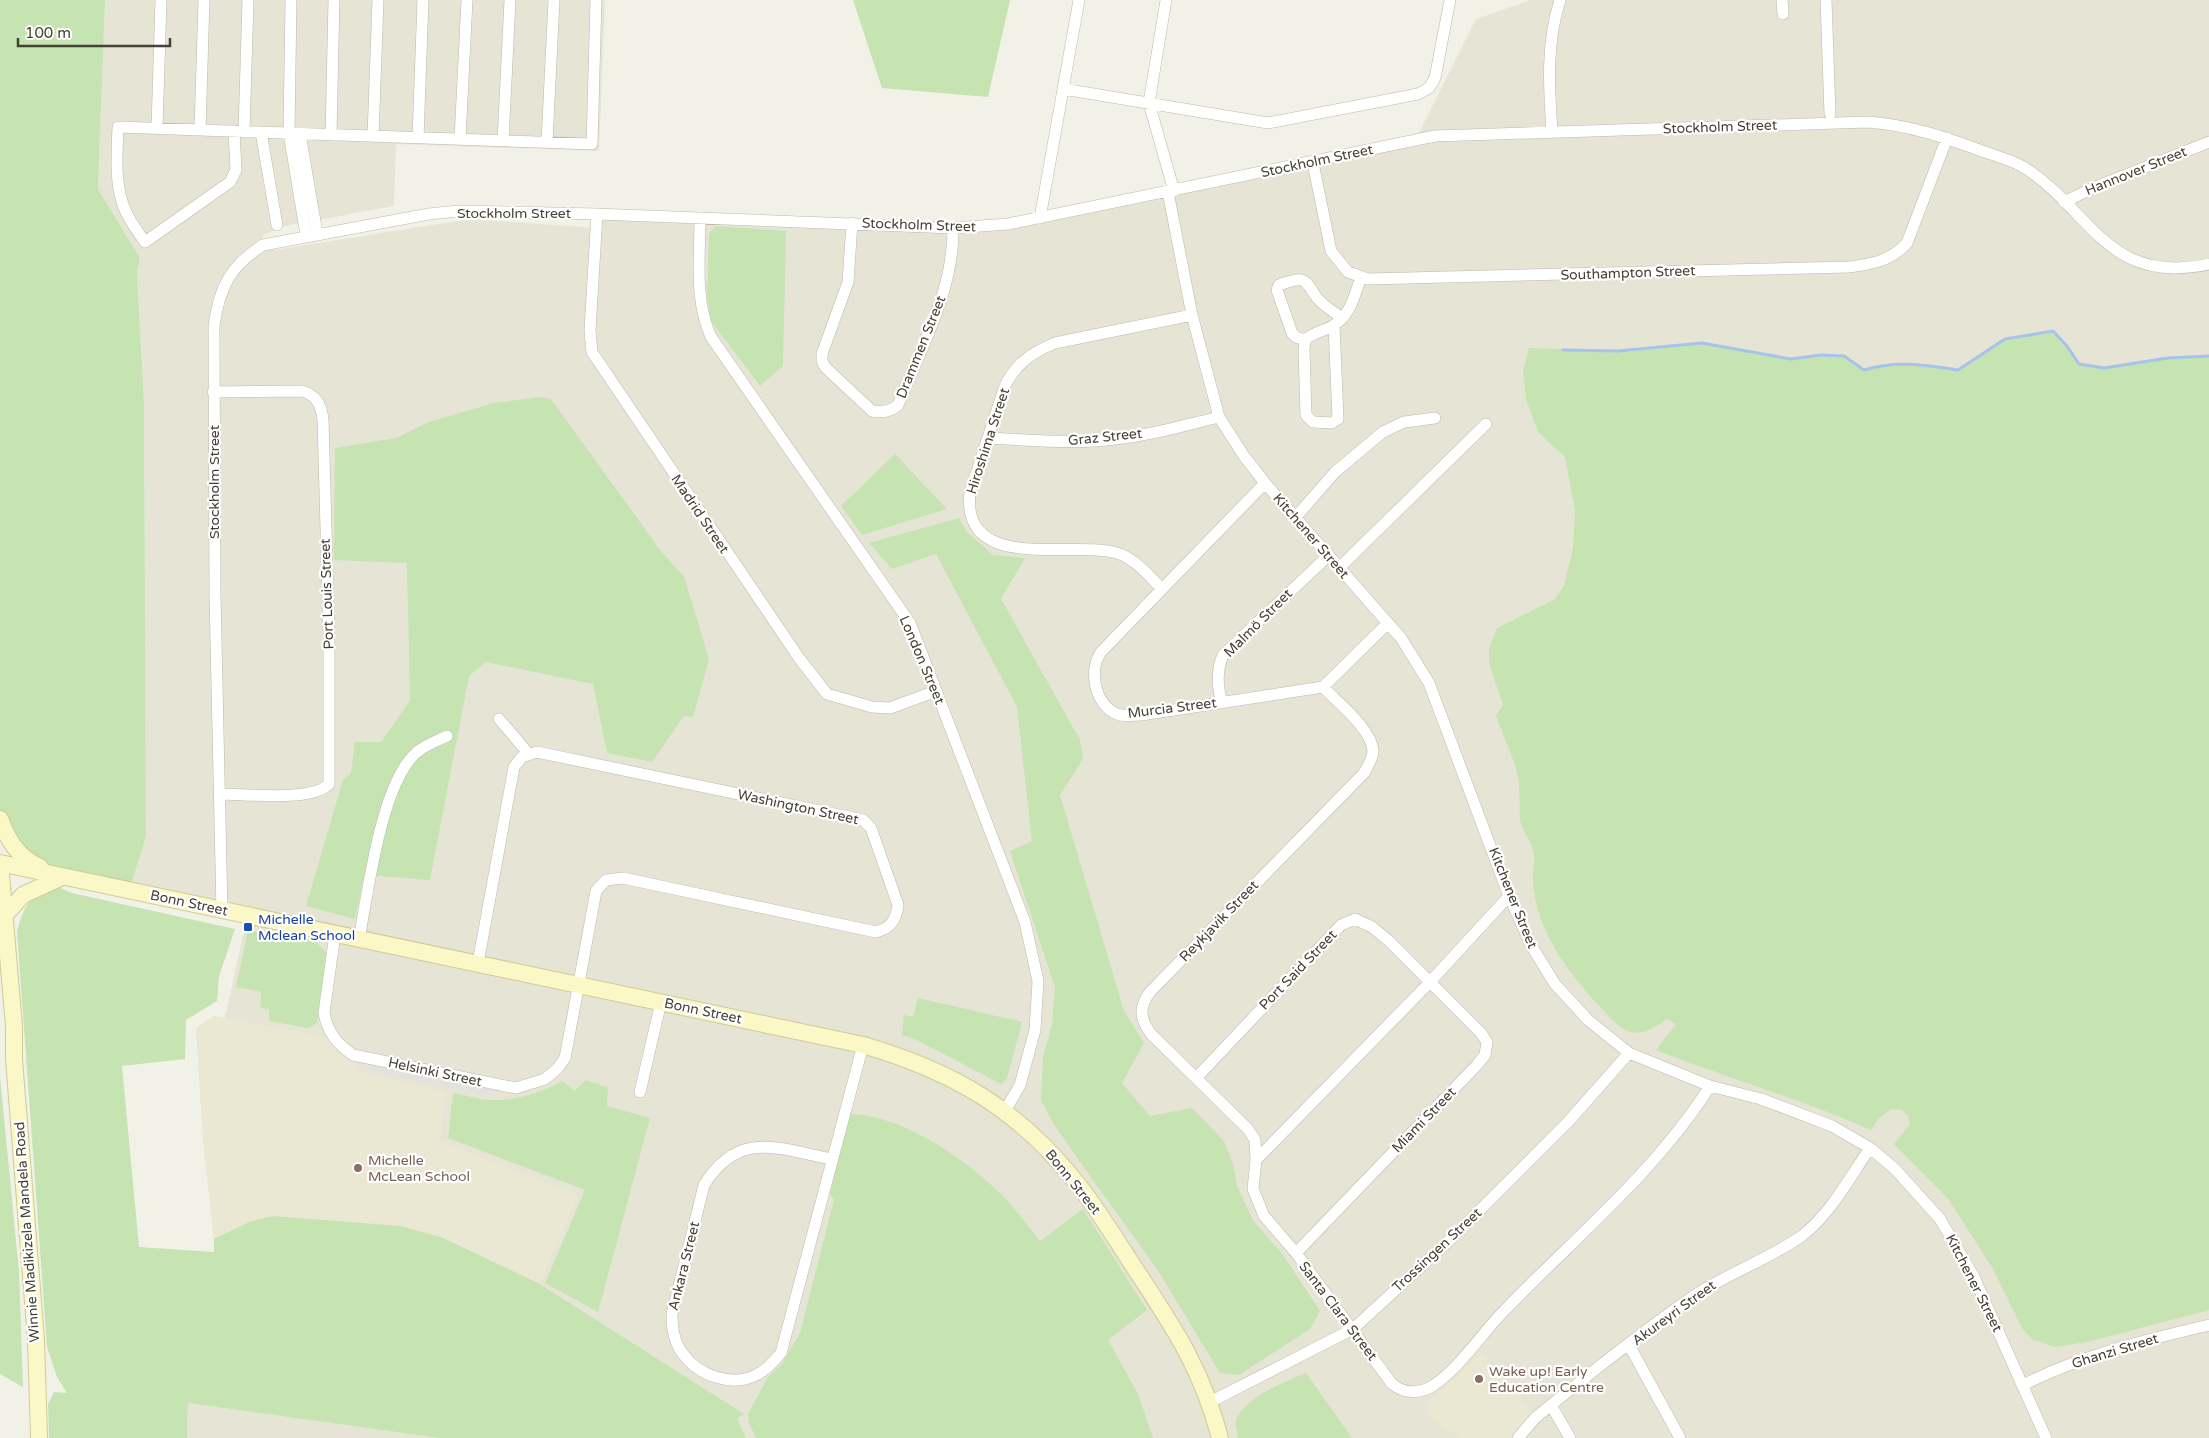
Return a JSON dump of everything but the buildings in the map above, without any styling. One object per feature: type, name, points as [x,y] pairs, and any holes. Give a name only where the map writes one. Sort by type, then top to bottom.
[{"type":"street","points":[[157,128],[161,0]]},
{"type":"street","points":[[200,130],[204,0]]},
{"type":"street","points":[[248,0],[239,132],[236,170],[230,182],[145,242],[126,213],[120,194],[117,180],[118,127],[239,132],[261,132],[294,134],[592,144],[596,0]]},
{"type":"street","points":[[291,0],[294,134],[312,234]]},
{"type":"street","points":[[331,135],[334,0]]},
{"type":"street","points":[[373,136],[378,0]]},
{"type":"street","points":[[418,138],[423,0]]},
{"type":"street","points":[[460,139],[467,0]]},
{"type":"street","points":[[503,141],[510,0]]},
{"type":"street","points":[[547,142],[554,0]]},
{"type":"street","points":[[1040,218],[1079,0]]},
{"type":"street","points":[[1149,103],[1166,0]]},
{"type":"street","points":[[1063,89],[1268,124],[1418,94],[1429,88],[1436,78],[1450,0]]},
{"type":"street","points":[[1552,132],[1548,65],[1552,29],[1560,0]]},
{"type":"street","points":[[1782,0],[1782,14]]},
{"type":"street","points":[[1826,0],[1830,114]]},
{"type":"street","name":"Kitchener Street","points":[[1149,103],[1171,191],[1192,315],[1219,417],[1244,456],[1265,483],[1401,638],[1429,684],[1509,896],[1532,947],[1555,984],[1588,1020],[1629,1053],[1710,1086],[1761,1099],[1832,1126],[1870,1148],[1895,1169],[1940,1219],[1973,1275],[2046,1438]]},
{"type":"street","name":"Stockholm Street","points":[[222,910],[215,595],[214,326],[217,304],[223,286],[245,256],[263,245],[312,234],[429,214],[458,212],[597,214],[953,228],[987,226],[1040,218],[1313,163],[1435,136],[1868,122],[1907,126],[1947,138],[2022,166],[2064,202],[2087,226],[2124,255],[2152,266],[2179,270],[2209,264]]},
{"type":"street","points":[[261,132],[277,225]]},
{"type":"street","name":"Southampton Street","points":[[1361,278],[1405,280],[1849,267],[1874,263],[1899,252],[1911,237],[1947,138]]},
{"type":"street","name":"Hannover Street","points":[[2064,202],[2095,187],[2209,142]]},
{"type":"street","points":[[1305,340],[1306,415],[1313,422],[1335,422],[1338,419],[1338,322],[1318,298],[1309,282],[1305,280],[1279,284],[1277,290],[1292,333],[1296,337],[1305,340],[1338,322],[1350,310],[1361,278],[1344,268],[1331,251],[1313,163]]},
{"type":"street","name":"Madrid Street","points":[[597,214],[590,330],[592,352],[799,658],[827,694],[872,707],[890,708],[936,691]]},
{"type":"street","name":"London Street","points":[[700,218],[699,297],[701,311],[712,337],[913,630],[1024,922],[1035,960],[1038,997],[1032,1047],[1020,1085],[1005,1111]]},
{"type":"street","name":"Drammen Street","points":[[852,223],[848,282],[824,347],[822,361],[825,367],[872,411],[880,412],[889,411],[898,405],[946,286],[952,256],[953,228]]},
{"type":"street","name":"Hiroshima Street","points":[[1162,589],[1137,565],[1116,553],[1009,548],[990,541],[979,530],[969,500],[972,484],[1011,374],[1030,355],[1055,343],[1192,315]]},
{"type":"street","name":"Port Louis Street","points":[[213,392],[302,391],[310,394],[319,402],[323,418],[329,638],[329,784],[324,790],[306,795],[220,794]]},
{"type":"street","name":"Graz Street","points":[[989,438],[1065,442],[1108,440],[1167,430],[1219,417]]},
{"type":"street","points":[[1295,518],[1335,472],[1384,432],[1404,422],[1435,418]]},
{"type":"street","points":[[1339,568],[1486,424]]},
{"type":"street","name":"Murcia Street","points":[[1265,483],[1098,656],[1094,669],[1095,684],[1107,707],[1125,716],[1323,687]]},
{"type":"street","name":"Malmö Street","points":[[1222,703],[1218,689],[1218,673],[1223,655],[1328,556]]},
{"type":"street","points":[[1323,687],[1388,623]]},
{"type":"street","name":"Reykjavik Street","points":[[1256,1160],[1255,1140],[1248,1129],[1147,1029],[1141,1017],[1142,1005],[1150,992],[1364,773],[1373,753],[1370,737],[1323,687]]},
{"type":"street","points":[[478,963],[512,774],[516,761],[528,753],[499,718]]},
{"type":"street","points":[[359,939],[377,850],[392,795],[408,762],[417,752],[447,736]]},
{"type":"street","name":"Washington Street","points":[[528,753],[538,752],[863,820],[871,828],[898,905],[896,918],[891,926],[876,932],[614,878],[606,880],[596,891],[580,985]]},
{"type":"street","points":[[0,819],[14,848],[21,856],[29,862],[62,877]]},
{"type":"street","name":"Bonn Street","points":[[0,863],[863,1045],[910,1059],[942,1073],[1005,1111],[1037,1139],[1086,1195],[1172,1324],[1196,1366],[1210,1402],[1220,1438]]},
{"type":"street","name":"Winnie Madikizela Mandela Road","points":[[0,863],[14,1026],[14,1059],[36,1340],[37,1404]]},
{"type":"street","points":[[5,915],[22,895],[62,877]]},
{"type":"street","points":[[1256,1160],[1429,983],[1509,896]]},
{"type":"street","name":"Port Said Street","points":[[1197,1077],[1341,925],[1351,920],[1360,920],[1380,933],[1429,983]]},
{"type":"street","name":"Helsinki Street","points":[[335,934],[324,1014],[326,1026],[341,1047],[353,1055],[516,1088],[531,1085],[545,1079],[557,1069],[565,1058],[580,985]]},
{"type":"street","name":"Winnie Madikizela Mandela Road","points":[[0,960],[7,1027],[14,1059]]},
{"type":"street","name":"Miami Street","points":[[1296,1253],[1485,1055],[1487,1042],[1481,1034],[1429,983]]},
{"type":"street","points":[[640,1092],[661,1002]]},
{"type":"street","name":"Ankara Street","points":[[832,1159],[758,1147],[739,1150],[727,1157],[710,1174],[704,1185],[672,1314],[672,1328],[675,1341],[682,1354],[694,1366],[710,1375],[741,1380],[758,1375],[771,1365],[781,1353],[863,1045]]},
{"type":"street","name":"Trossingen Street","points":[[1210,1402],[1353,1329],[1452,1237],[1568,1122],[1629,1053]]},
{"type":"street","name":"Santa Clara Street","points":[[1256,1160],[1253,1182],[1256,1200],[1264,1216],[1296,1253],[1392,1384],[1399,1390],[1418,1392],[1434,1384],[1502,1313],[1615,1202],[1667,1144],[1710,1086]]},
{"type":"street","name":"Akureyri Street","points":[[1518,1438],[1534,1418],[1688,1300],[1737,1270],[1784,1247],[1804,1234],[1833,1202],[1870,1148]]},
{"type":"street","name":"Ghanzi Street","points":[[2023,1385],[2070,1365],[2137,1342],[2209,1325]]},
{"type":"street","points":[[1629,1345],[1680,1438]]},
{"type":"street","points":[[33,1438],[37,1404]]},
{"type":"street","points":[[37,1404],[39,1438]]},
{"type":"street","points":[[1551,1406],[1570,1438]]},
{"type":"shaded area","points":[[105,0],[605,0],[599,151],[396,144],[394,206],[285,226],[261,236],[274,250],[470,219],[596,228],[597,214],[953,228],[1168,192],[1416,139],[1476,19],[1531,0],[2209,0],[2209,1438],[695,1438],[743,1414],[540,1284],[249,1222],[214,1239],[203,1139],[196,1028],[214,1016],[225,1018],[247,916],[129,891],[146,837],[144,401],[137,274],[140,258],[98,189]]},
{"type":"shaded area","name":"Michelle McLean School","points":[[214,1016],[333,1038],[353,1055],[357,1071],[446,1092],[440,1141],[578,1195],[540,1284],[441,1237],[249,1222],[214,1239],[203,1139],[196,1028]]},
{"type":"shaded area","points":[[370,1064],[498,1091],[489,1096],[361,1069]]},
{"type":"shaded area","name":"Wake up! Early Education Centre","points":[[1481,1353],[1535,1414],[1513,1438],[1460,1438],[1430,1417],[1427,1404]]},
{"type":"shaded area","points":[[188,1403],[439,1438],[187,1438]]},
{"type":"green space","points":[[0,0],[105,0],[98,189],[140,258],[137,274],[144,401],[146,837],[129,891],[29,862],[0,819]]},
{"type":"green space","points":[[853,0],[1010,0],[988,97],[882,88]]},
{"type":"green space","points":[[716,226],[786,231],[783,366],[760,386],[711,321],[707,296],[709,234]]},
{"type":"green space","points":[[2053,331],[2067,346],[2079,364],[2104,368],[2168,358],[2209,356],[2209,1310],[2087,1342],[2055,1347],[2032,1339],[2023,1330],[1993,1269],[1949,1200],[1894,1144],[1910,1124],[1908,1116],[1902,1110],[1891,1109],[1879,1118],[1871,1130],[1818,1108],[1656,1050],[1676,1024],[1667,1019],[1647,1031],[1639,1033],[1624,1029],[1609,1017],[1577,981],[1556,951],[1541,919],[1536,901],[1533,880],[1533,851],[1522,827],[1517,772],[1496,715],[1503,705],[1491,671],[1489,657],[1497,628],[1555,599],[1564,586],[1573,548],[1575,510],[1565,457],[1538,432],[1526,399],[1523,372],[1529,348],[1618,351],[1702,343],[1791,359],[1821,355],[1844,356],[1864,370],[1899,364],[1958,370],[2005,339]]},
{"type":"green space","points":[[540,397],[551,399],[663,554],[684,576],[709,659],[693,717],[684,716],[652,762],[607,753],[593,684],[486,662],[469,676],[430,880],[364,875],[355,919],[306,906],[343,780],[351,773],[355,742],[381,742],[410,701],[407,563],[334,560],[335,448],[396,438],[429,422],[494,403]]},
{"type":"green space","points":[[895,454],[947,509],[862,535],[841,506]]},
{"type":"green space","points":[[959,518],[967,532],[993,555],[1025,558],[1001,599],[1080,740],[1083,759],[1060,795],[1124,1011],[1144,1043],[1122,1083],[1150,1116],[1192,1108],[1224,1141],[1233,1164],[1237,1186],[1253,1220],[1283,1255],[1320,1311],[1310,1329],[1239,1375],[1220,1373],[1159,1272],[1053,1123],[1041,1100],[1043,1058],[1052,1024],[1055,987],[1010,851],[1032,841],[1017,707],[936,554],[892,569],[869,543]]},
{"type":"green space","points":[[58,887],[72,893],[235,929],[219,976],[217,1001],[186,1020],[185,1059],[122,1066],[139,1247],[214,1252],[214,1239],[249,1222],[273,1216],[400,1226],[441,1237],[540,1284],[744,1414],[737,1418],[746,1438],[439,1438],[188,1403],[187,1438],[49,1438],[48,1404],[54,1392],[67,1393],[57,1377],[47,1347],[17,931],[26,906],[40,894]]},
{"type":"green space","points":[[248,930],[295,941],[298,937],[313,939],[326,952],[317,1023],[308,1028],[269,1021],[269,1009],[260,1008],[261,992],[236,987]]},
{"type":"green space","points":[[918,998],[1022,1022],[1007,1078],[1001,1084],[915,1039],[902,1035],[904,1015],[913,1017]]},
{"type":"green space","points":[[0,1076],[19,1272],[23,1387],[0,1374]]},
{"type":"green space","points":[[586,1080],[608,1088],[607,1106],[650,1118],[598,1312],[545,1283],[585,1190],[448,1138],[453,1093],[482,1099],[501,1100],[529,1095],[563,1081],[574,1091]]},
{"type":"green space","points":[[848,1114],[889,1121],[930,1140],[950,1153],[969,1166],[1001,1194],[1040,1241],[1083,1209],[1147,1310],[1108,1340],[1138,1394],[1153,1438],[756,1438],[749,1423],[748,1414],[768,1377],[782,1364],[800,1333],[834,1200],[830,1194]]},
{"type":"green space","points":[[1306,1373],[1352,1438],[1238,1438],[1236,1422],[1239,1414],[1246,1406],[1265,1392]]},
{"type":"waterway","points":[[1563,350],[1618,351],[1702,343],[1791,359],[1821,355],[1844,356],[1864,370],[1899,364],[1958,370],[2005,339],[2053,331],[2067,346],[2079,364],[2104,368],[2168,358],[2209,356]]},
{"type":"place","name":"Michelle Mclean School","points":[[248,927]]},
{"type":"place","name":"Michelle McLean School","points":[[358,1168]]},
{"type":"place","name":"Wake up! Early Education Centre","points":[[1479,1379]]}]
